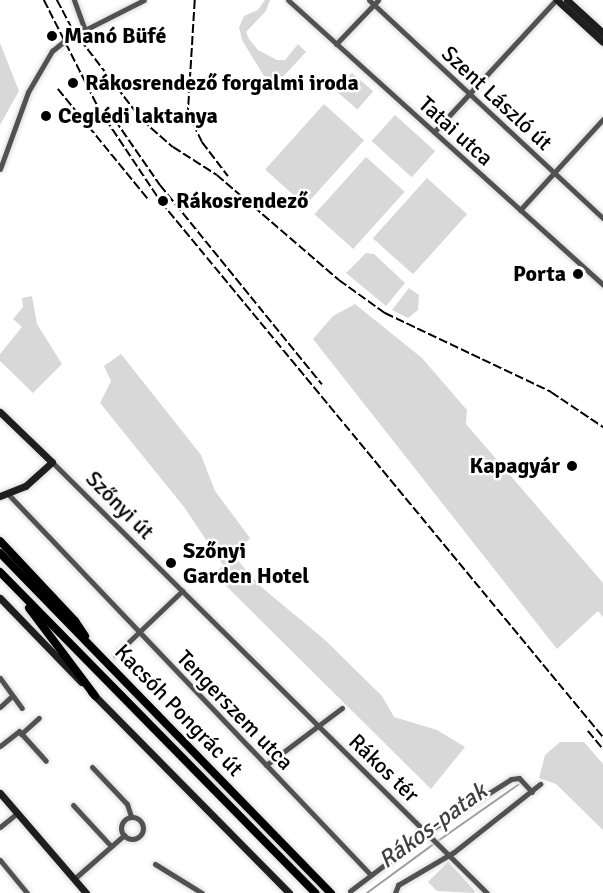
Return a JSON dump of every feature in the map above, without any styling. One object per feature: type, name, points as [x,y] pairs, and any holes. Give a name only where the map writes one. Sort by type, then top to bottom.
[{"type":"main road","points":[[0,541],[75,621],[92,648]]},
{"type":"main road","name":"Kacsóh Pongrác út","points":[[0,553],[332,893]]},
{"type":"main road","name":"Kacsóh Pongrác út","points":[[0,572],[315,893]]},
{"type":"main road","points":[[18,592],[95,696]]},
{"type":"street","points":[[74,0],[85,31]]},
{"type":"street","points":[[0,169],[28,92],[46,59],[58,45],[144,0]]},
{"type":"street","name":"Tatai utca","points":[[288,0],[603,285]]},
{"type":"street","points":[[434,132],[557,0],[603,42]]},
{"type":"street","points":[[567,0],[603,33]]},
{"type":"street","points":[[336,44],[374,1]]},
{"type":"street","name":"Szent László út","points":[[374,1],[468,95],[603,218]]},
{"type":"street","points":[[520,210],[603,119]]},
{"type":"street","name":"Szőnyi út","points":[[0,412],[317,726]]},
{"type":"street","points":[[3,495],[25,486],[52,462]]},
{"type":"street","name":"Tengerszem utca","points":[[3,495],[371,875]]},
{"type":"street","points":[[116,655],[182,591]]},
{"type":"street","points":[[0,597],[289,893]]},
{"type":"street","points":[[0,678],[22,708]]},
{"type":"street","points":[[0,707],[12,696]]},
{"type":"street","points":[[266,765],[342,708]]},
{"type":"street","points":[[21,734],[39,718]]},
{"type":"street","name":"Rákos tér","points":[[317,726],[487,893]]},
{"type":"street","points":[[0,746],[19,731],[46,761]]},
{"type":"street","points":[[92,767],[127,804],[131,816],[141,821],[143,832],[134,839],[124,835]]},
{"type":"street","name":"Rákos tér","points":[[430,837],[511,780],[519,778],[532,792]]},
{"type":"street","points":[[395,893],[398,885],[449,854],[540,784]]},
{"type":"street","points":[[0,793],[86,893]]},
{"type":"street","points":[[73,805],[110,845]]},
{"type":"street","points":[[0,827],[17,813]]},
{"type":"street","points":[[124,835],[121,825],[131,816]]},
{"type":"street","points":[[74,879],[124,835]]},
{"type":"street","points":[[350,891],[430,837]]},
{"type":"street","points":[[0,860],[27,893]]},
{"type":"street","points":[[155,864],[202,893]]},
{"type":"shaded area","points":[[265,0],[270,0],[266,11],[246,32],[249,39],[258,50],[277,60],[285,60],[298,44],[306,52],[280,80],[264,76],[242,40],[239,27],[244,16],[258,10]]},
{"type":"shaded area","points":[[0,43],[19,91],[0,125]]},
{"type":"shaded area","points":[[352,73],[373,91],[357,109],[336,91]]},
{"type":"shaded area","points":[[324,104],[364,140],[305,206],[265,169]]},
{"type":"shaded area","points":[[395,115],[435,151],[412,177],[372,141]]},
{"type":"shaded area","points":[[366,157],[405,192],[353,249],[314,214]]},
{"type":"shaded area","points":[[427,178],[467,214],[413,274],[373,238]]},
{"type":"shaded area","points":[[366,253],[374,254],[405,283],[386,306],[346,273]]},
{"type":"shaded area","points":[[409,288],[419,295],[418,310],[408,318],[392,310]]},
{"type":"shaded area","points":[[32,296],[37,324],[62,364],[33,393],[0,361],[0,354],[22,327],[13,319],[23,307],[22,298]]},
{"type":"shaded area","points":[[355,304],[422,358],[467,410],[466,424],[603,583],[603,617],[598,611],[557,649],[313,339],[333,316]]},
{"type":"shaded area","points":[[121,354],[201,455],[215,491],[250,538],[234,556],[260,586],[325,640],[382,696],[394,717],[437,730],[465,747],[431,789],[214,574],[223,565],[184,507],[100,403],[111,381],[104,366]]},
{"type":"shaded area","points":[[560,742],[584,742],[603,764],[603,830],[556,784],[539,778],[545,755]]},
{"type":"shaded area","points":[[448,862],[475,891],[474,893],[437,891],[428,882]]},
{"type":"waterway","name":"Rákos-patak","points":[[438,841],[518,785]]},
{"type":"waterway","name":"Rákos-patak","points":[[367,893],[434,844]]},
{"type":"railway","points":[[44,0],[99,109],[161,202],[603,737]]},
{"type":"railway","points":[[57,0],[73,30],[142,120],[173,147],[217,175],[339,280],[385,313],[551,392],[603,427]]},
{"type":"railway","points":[[195,0],[188,113],[202,142],[228,176]]},
{"type":"railway","points":[[58,89],[148,199]]},
{"type":"railway","points":[[115,120],[160,185],[322,384]]},
{"type":"railway","points":[[588,731],[603,749]]},
{"type":"place","name":"Manó Büfé","points":[[52,36]]},
{"type":"place","name":"Rákosrendező forgalmi iroda","points":[[73,83]]},
{"type":"place","name":"Ceglédi laktanya","points":[[46,116]]},
{"type":"place","name":"Rákosrendező","points":[[163,201]]},
{"type":"place","name":"Porta","points":[[578,274]]},
{"type":"place","name":"Kapagyár","points":[[572,466]]},
{"type":"place","name":"Szőnyi Garden Hotel","points":[[171,563]]}]
